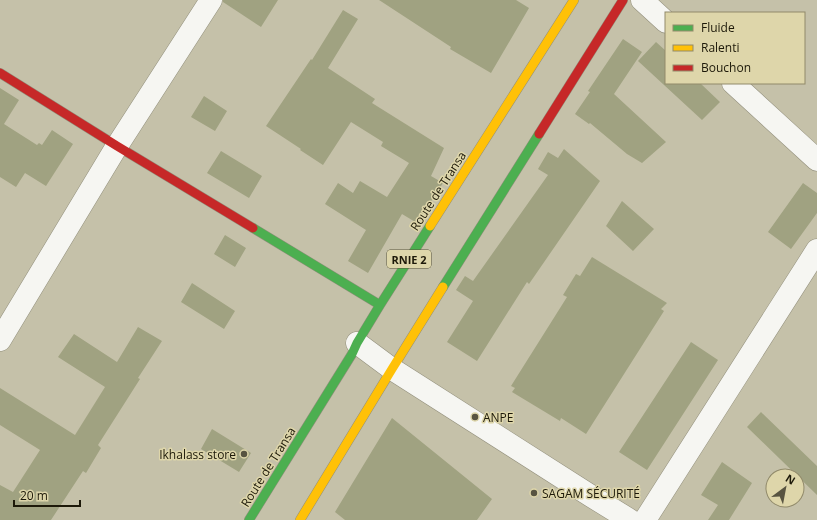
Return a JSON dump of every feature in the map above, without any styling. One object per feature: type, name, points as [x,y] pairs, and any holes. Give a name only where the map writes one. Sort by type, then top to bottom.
[{"type":"main road","name":"Route de Transa","points":[[249,520],[352,354],[380,305],[574,0]]},
{"type":"main road","points":[[300,520],[392,369],[623,0]]},
{"type":"main road","points":[[0,73],[117,146],[380,305]]},
{"type":"street","points":[[0,340],[117,146],[211,0]]},
{"type":"street","points":[[642,0],[665,21]]},
{"type":"street","points":[[734,84],[817,160]]},
{"type":"street","points":[[645,520],[817,250]]},
{"type":"street","points":[[357,343],[392,369],[630,520]]},
{"type":"building","points":[[223,0],[278,0],[261,27],[223,2]]},
{"type":"building","points":[[379,0],[516,0],[529,8],[491,73],[450,49],[451,47]]},
{"type":"building","points":[[343,10],[358,19],[328,68],[375,99],[372,103],[444,148],[431,176],[443,183],[417,223],[402,214],[368,273],[348,261],[366,230],[325,204],[338,183],[353,193],[360,181],[387,197],[409,163],[381,146],[383,142],[351,122],[323,165],[266,126],[311,59],[312,60]]},
{"type":"building","points":[[623,39],[642,52],[614,94],[666,142],[642,163],[627,154],[590,123],[589,124],[575,114],[590,92],[588,91]]},
{"type":"building","points":[[656,42],[665,50],[665,84],[701,84],[720,102],[702,120],[638,61]]},
{"type":"building","points":[[0,88],[19,100],[4,124],[37,145],[39,143],[42,145],[52,130],[73,144],[46,186],[25,173],[16,187],[0,177]]},
{"type":"building","points":[[204,96],[227,111],[215,131],[191,117]]},
{"type":"building","points":[[564,149],[600,181],[529,284],[527,282],[477,361],[447,342],[473,301],[456,290],[465,276],[473,281],[548,175],[538,169],[548,152],[558,158]]},
{"type":"building","points":[[221,151],[262,176],[249,198],[207,173]]},
{"type":"building","points":[[803,183],[817,193],[817,213],[791,249],[768,232]]},
{"type":"building","points":[[622,201],[654,229],[633,251],[606,226]]},
{"type":"building","points":[[225,235],[246,248],[235,267],[214,254]]},
{"type":"building","points":[[592,257],[667,303],[661,309],[664,311],[586,434],[561,418],[560,421],[512,392],[515,388],[511,386],[567,297],[563,295],[576,274],[580,276]]},
{"type":"building","points":[[192,283],[235,311],[224,329],[181,302]]},
{"type":"building","points":[[138,327],[162,341],[98,445],[101,448],[86,473],[83,471],[51,520],[0,520],[0,485],[13,492],[40,450],[0,425],[0,388],[75,435],[105,387],[58,357],[74,334],[117,362]]},
{"type":"building","points":[[691,342],[718,360],[647,470],[619,452]]},
{"type":"building","points":[[761,412],[817,466],[817,495],[805,483],[805,468],[789,468],[747,427]]},
{"type":"building","points":[[392,418],[492,499],[477,520],[345,520],[335,512]]},
{"type":"building","points":[[212,429],[251,453],[239,472],[201,449]]},
{"type":"building","points":[[722,462],[752,483],[729,520],[708,520],[718,505],[701,495]]},
{"type":"traffic: fast","points":[[443,287],[539,134]]},
{"type":"traffic: fast","points":[[249,520],[430,226]]},
{"type":"traffic: fast","points":[[253,228],[380,305]]},
{"type":"traffic: slow","points":[[430,226],[574,0]]},
{"type":"traffic: slow","points":[[300,520],[443,287]]},
{"type":"traffic: jam","points":[[539,134],[623,0]]},
{"type":"traffic: jam","points":[[0,73],[253,228]]},
{"type":"place","name":"ANPE","points":[[475,417]]},
{"type":"place","name":"Ikhalass store","points":[[244,454]]},
{"type":"place","name":"SAGAM SÉCURITÉ","points":[[534,493]]}]
